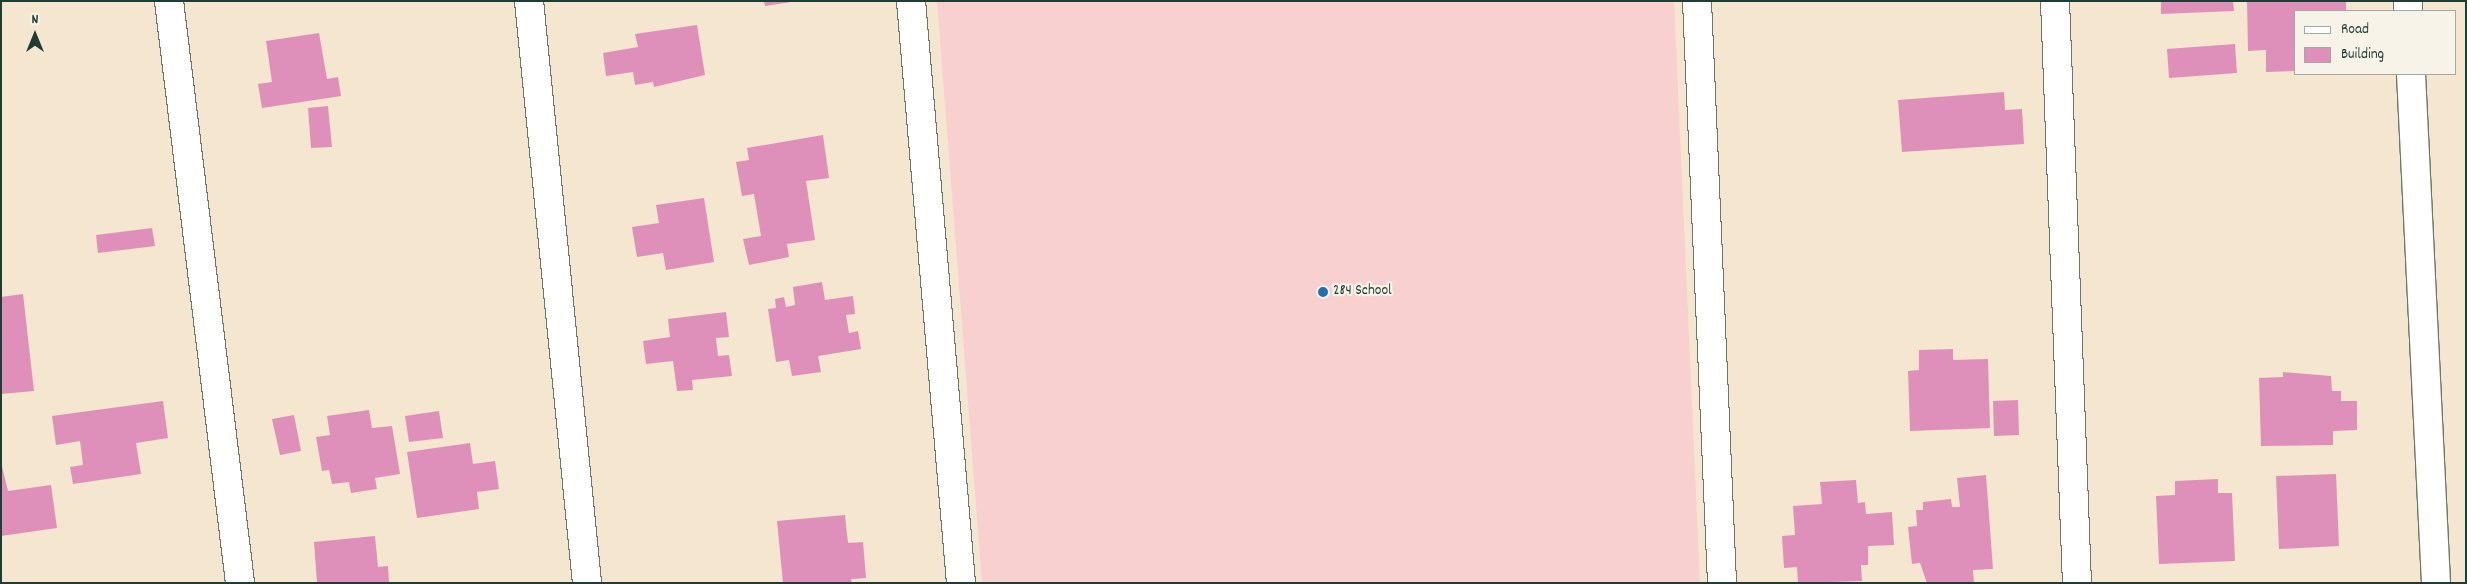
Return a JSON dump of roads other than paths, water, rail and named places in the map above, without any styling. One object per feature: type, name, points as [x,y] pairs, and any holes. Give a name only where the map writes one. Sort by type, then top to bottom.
[{"type":"street","points":[[169,1],[240,583]]},
{"type":"street","points":[[529,1],[587,583]]},
{"type":"street","points":[[911,1],[962,583]]},
{"type":"street","points":[[1697,1],[1722,583]]},
{"type":"street","points":[[2055,1],[2077,583]]},
{"type":"street","points":[[2412,75],[2436,583]]},
{"type":"place","name":"284 School","points":[[1323,292]]}]
